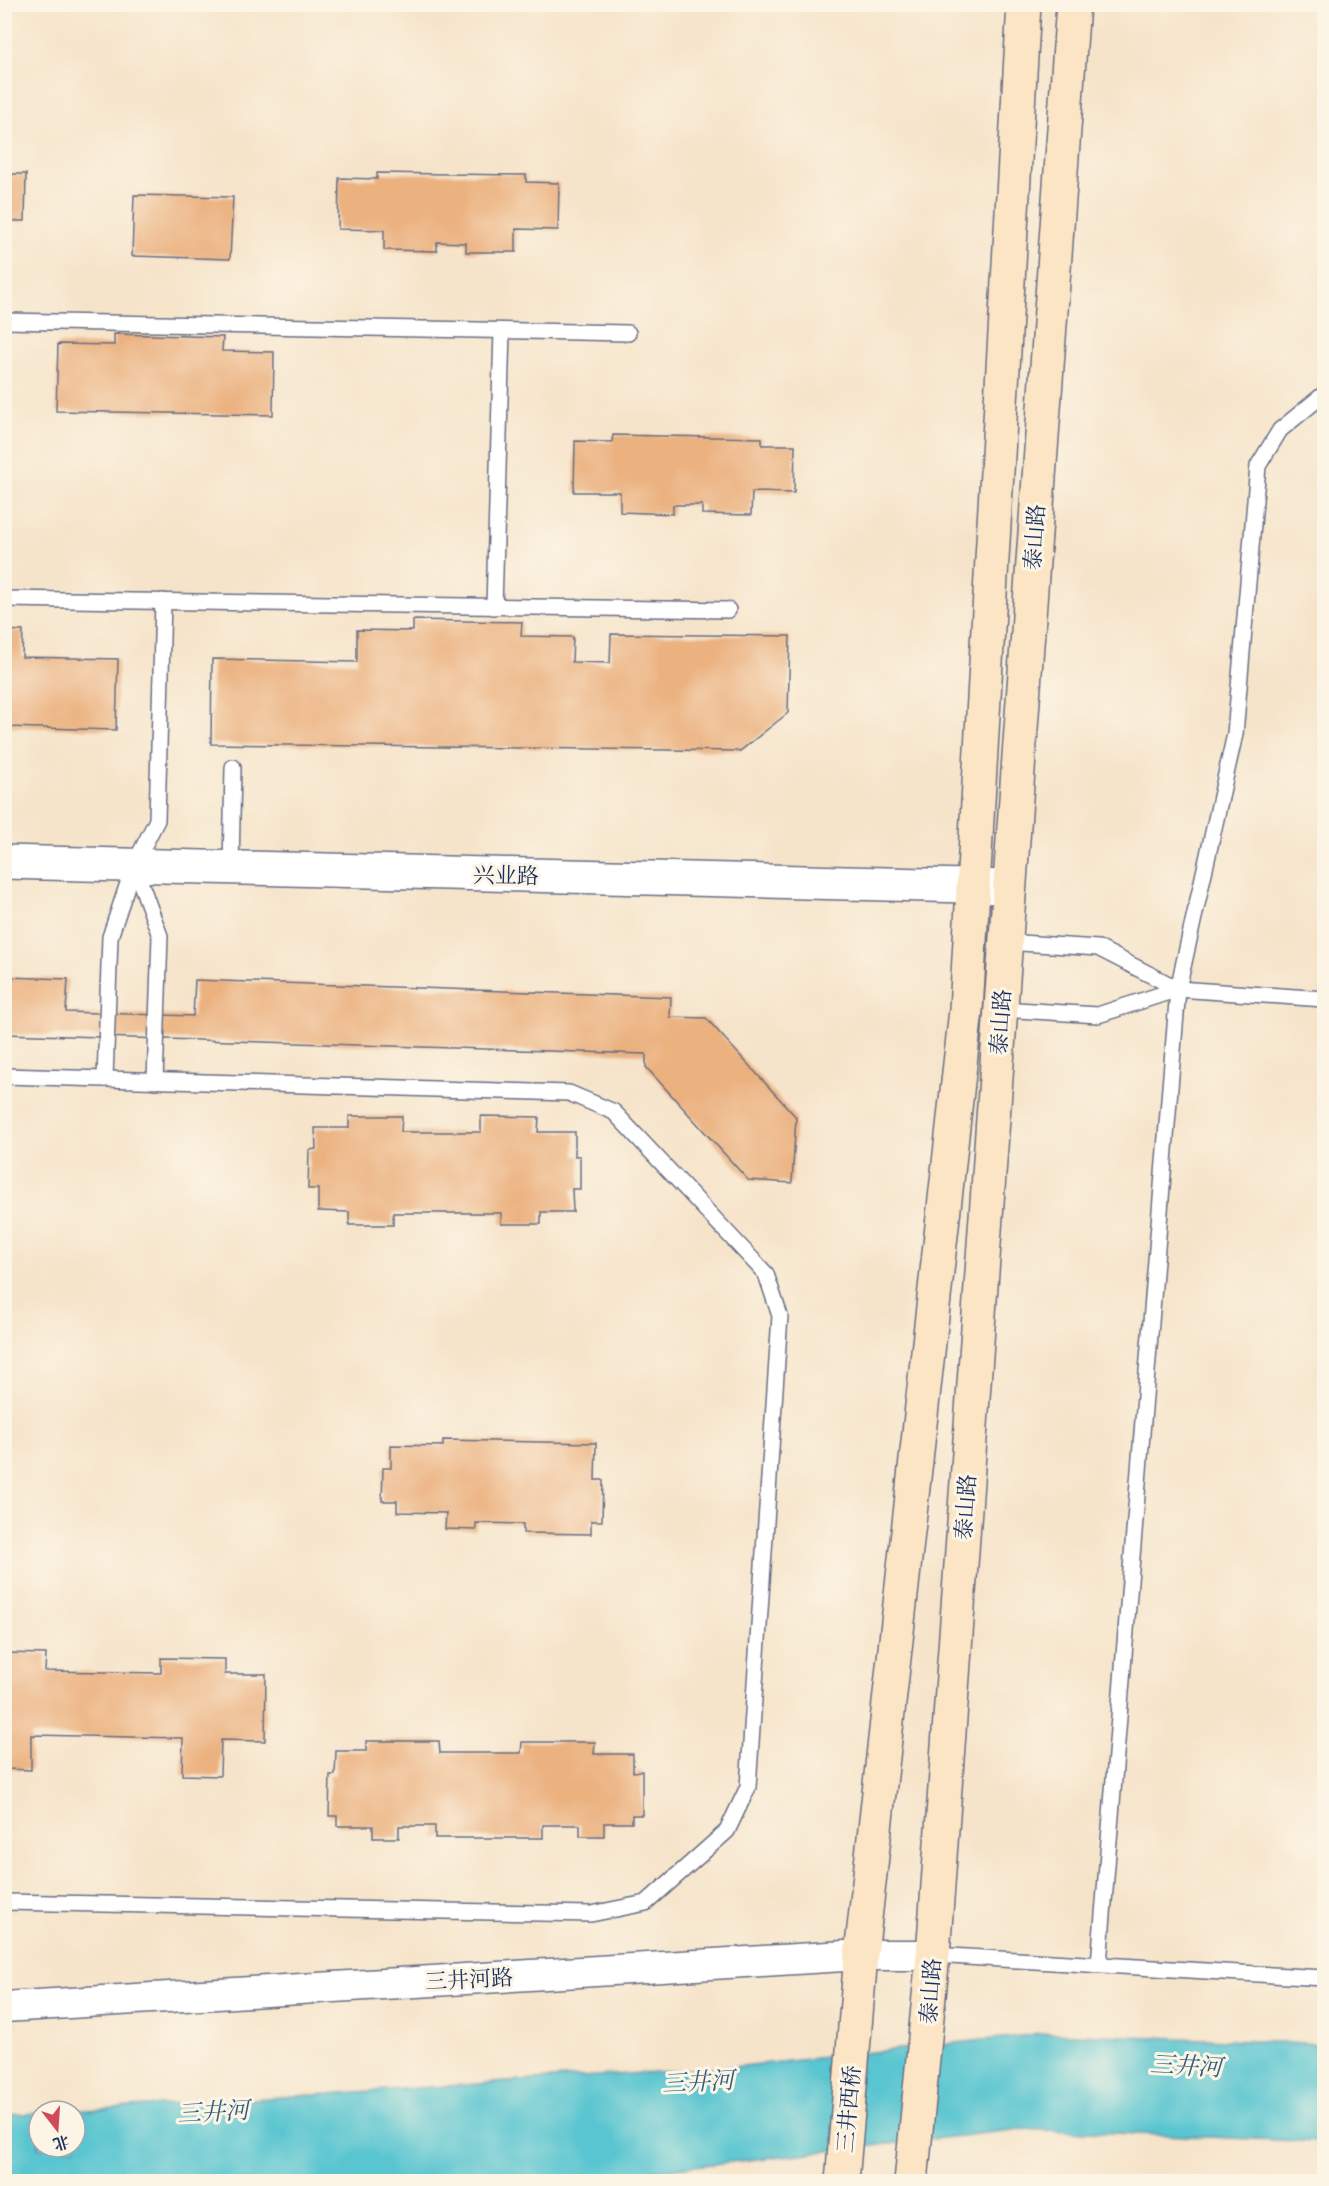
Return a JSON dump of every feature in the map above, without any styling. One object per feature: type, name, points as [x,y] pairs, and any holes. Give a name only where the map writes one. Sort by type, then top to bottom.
[{"type":"main road","name":"泰山路","points":[[855,2036],[861,1955],[966,1010],[1024,4]]},
{"type":"main road","name":"泰山路","points":[[911,2181],[933,1955],[1073,4]]},
{"type":"main road","name":"三井西桥","points":[[842,2181],[855,2036]]},
{"type":"street","name":"兴业路","points":[[4,862],[1008,887]]},
{"type":"street","name":"三井河路","points":[[4,2007],[861,1955],[933,1955]]},
{"type":"lane","points":[[4,321],[628,333]]},
{"type":"lane","points":[[494,607],[502,331]]},
{"type":"lane","points":[[1099,1964],[1178,989],[1235,734],[1258,466],[1280,430],[1324,394]]},
{"type":"lane","points":[[4,598],[728,610]]},
{"type":"lane","points":[[105,1080],[110,937],[134,865],[157,820],[163,601]]},
{"type":"lane","points":[[231,868],[233,767]]},
{"type":"lane","points":[[134,865],[160,936],[155,1081]]},
{"type":"lane","points":[[1005,942],[1098,948],[1178,989]]},
{"type":"lane","points":[[1001,1009],[1098,1015],[1178,989],[1324,999]]},
{"type":"lane","points":[[4,1077],[569,1093],[614,1112],[766,1274],[780,1316],[748,1787],[727,1831],[646,1903],[591,1914],[4,1902]]},
{"type":"lane","points":[[933,1955],[1324,1978]]},
{"type":"water","name":"三井河","points":[[1049,2033],[1324,2044],[1324,2142],[1022,2129],[552,2182],[5,2182],[5,2115],[27,2114],[27,2159],[87,2159],[87,2110],[733,2067]]},
{"type":"building","points":[[377,173],[526,175],[526,182],[559,183],[558,230],[516,229],[516,252],[466,252],[466,243],[437,242],[437,251],[384,250],[384,230],[338,229],[339,178],[377,179]]},
{"type":"building","points":[[4,174],[26,174],[25,221],[4,221]]},
{"type":"building","points":[[134,195],[233,197],[230,259],[132,256]]},
{"type":"building","points":[[114,334],[223,337],[222,351],[274,352],[273,415],[56,411],[58,344],[114,345]]},
{"type":"building","points":[[613,435],[762,438],[762,445],[795,445],[794,493],[752,492],[751,515],[702,514],[702,505],[673,505],[673,514],[620,512],[620,492],[574,492],[575,441],[612,442]]},
{"type":"building","points":[[413,620],[522,622],[521,636],[573,637],[572,662],[610,663],[611,634],[790,636],[788,713],[740,751],[211,744],[212,659],[357,662],[357,630],[413,631]]},
{"type":"building","points":[[4,630],[23,631],[22,657],[118,659],[116,730],[4,727]]},
{"type":"building","points":[[4,977],[68,979],[66,1012],[193,1016],[195,980],[671,997],[670,1017],[706,1018],[796,1117],[792,1183],[748,1180],[646,1067],[646,1054],[4,1034]]},
{"type":"building","points":[[349,1116],[402,1116],[401,1132],[481,1132],[481,1116],[539,1117],[538,1132],[575,1132],[575,1156],[580,1156],[580,1189],[572,1189],[573,1212],[541,1212],[541,1224],[501,1224],[501,1213],[393,1213],[393,1225],[349,1225],[349,1212],[318,1211],[318,1189],[308,1189],[309,1150],[316,1149],[315,1128],[349,1128]]},
{"type":"building","points":[[443,1440],[596,1443],[595,1480],[603,1480],[602,1521],[591,1521],[591,1534],[523,1533],[523,1524],[476,1523],[476,1530],[445,1529],[446,1513],[397,1512],[397,1501],[382,1501],[383,1468],[391,1468],[391,1445],[443,1446]]},
{"type":"building","points":[[4,1653],[46,1654],[45,1671],[161,1673],[161,1658],[225,1659],[225,1674],[266,1674],[265,1741],[221,1740],[220,1776],[182,1775],[183,1738],[31,1735],[31,1770],[4,1769]]},
{"type":"building","points":[[366,1741],[439,1741],[440,1753],[521,1753],[522,1742],[595,1742],[594,1754],[633,1754],[633,1772],[642,1771],[642,1815],[632,1815],[632,1823],[604,1823],[604,1836],[580,1836],[580,1825],[543,1825],[543,1838],[435,1838],[435,1826],[399,1826],[399,1838],[373,1838],[373,1826],[337,1826],[337,1816],[329,1816],[330,1775],[335,1775],[336,1751],[366,1751]]}]
